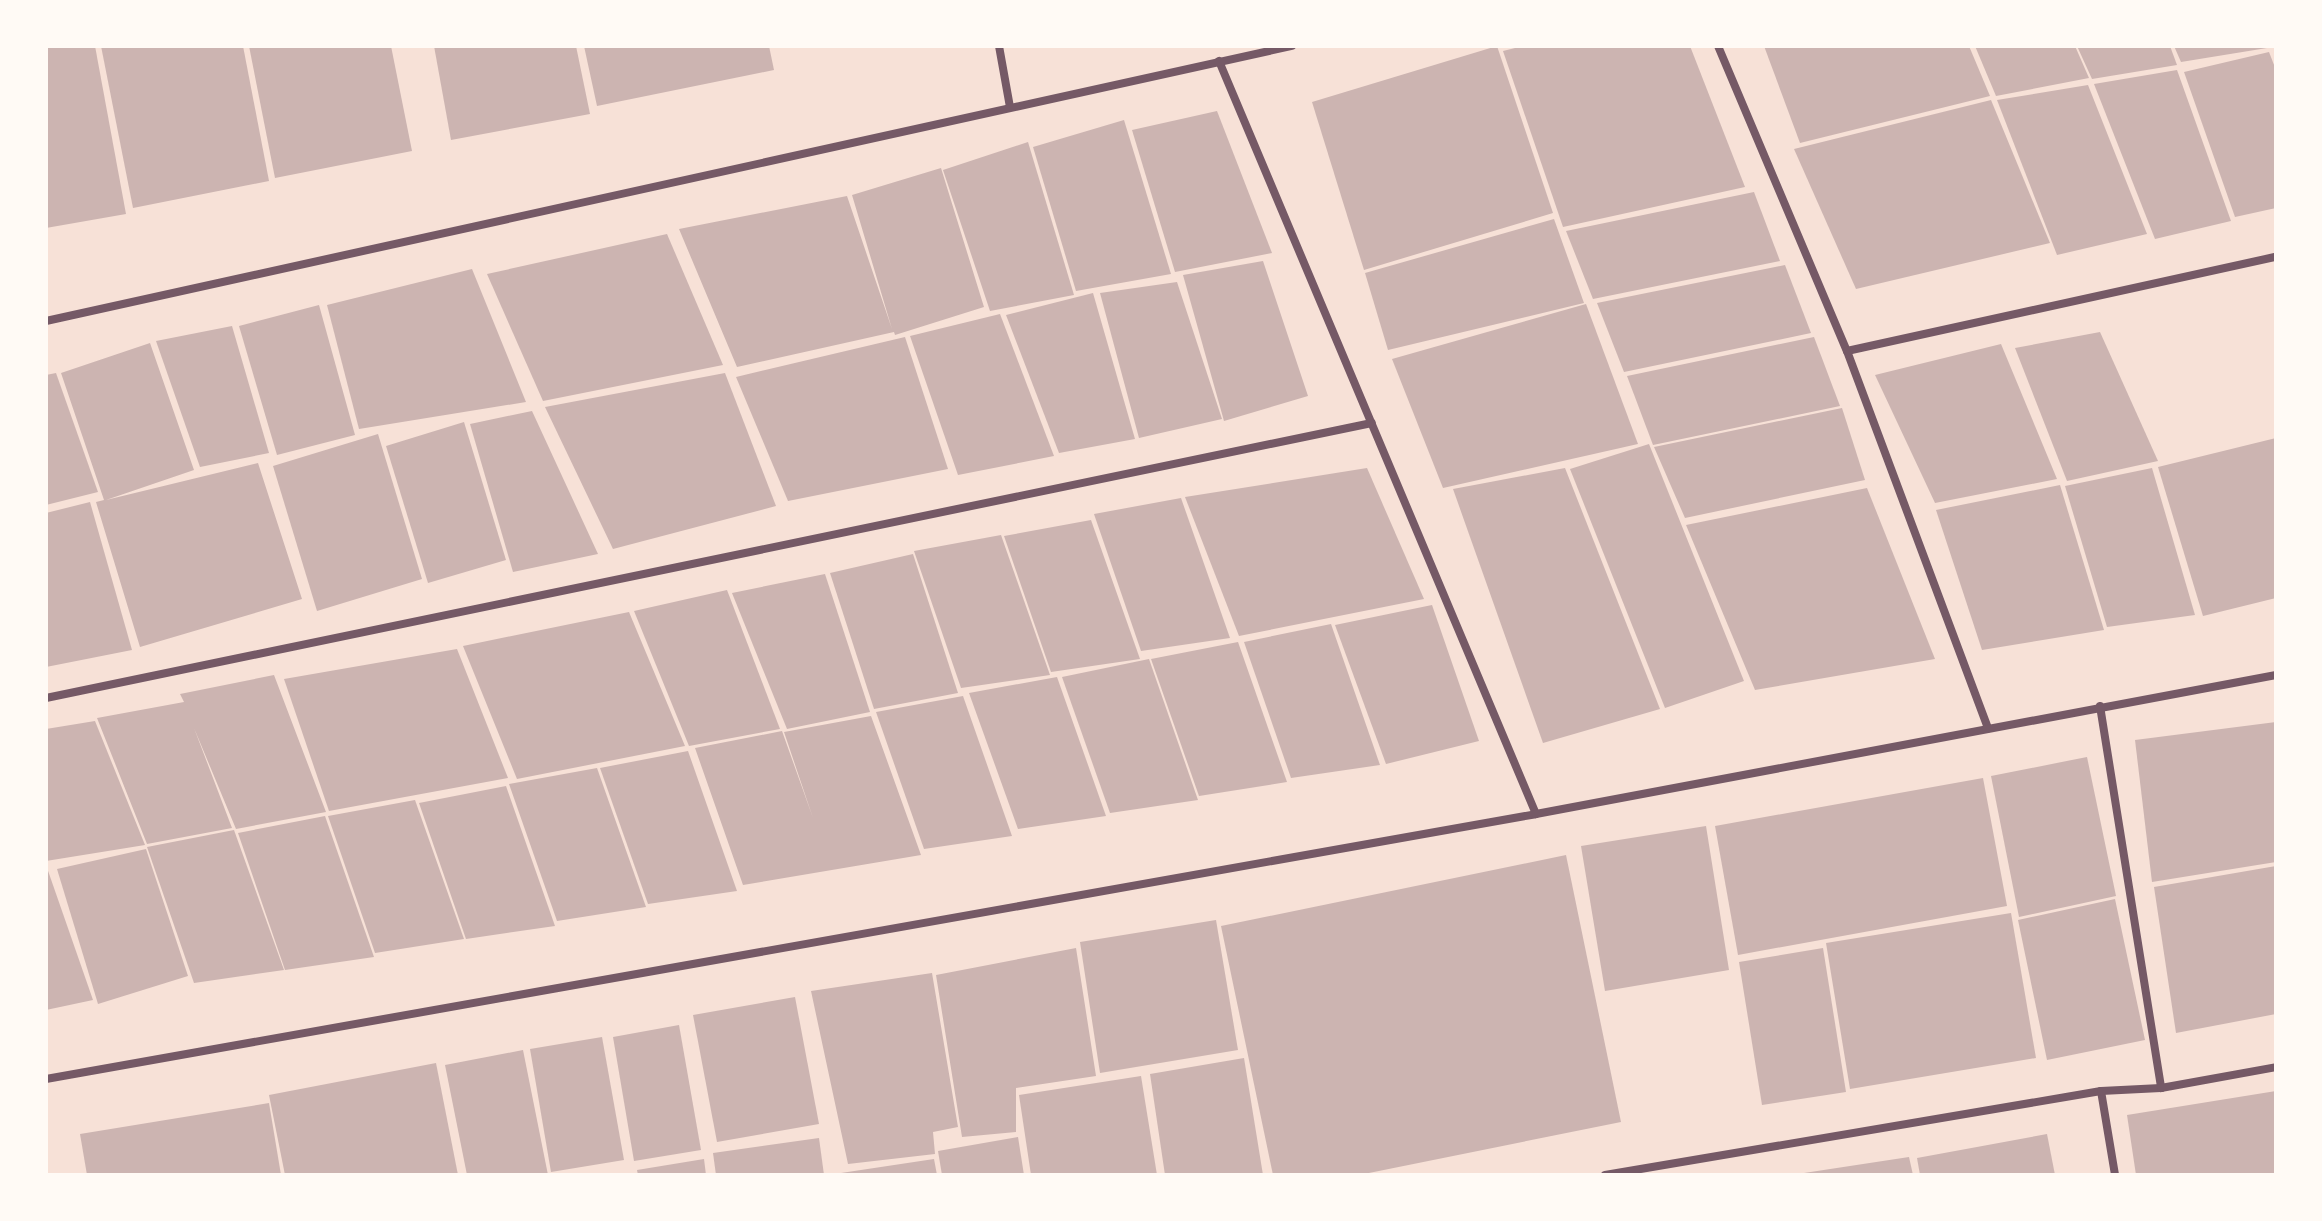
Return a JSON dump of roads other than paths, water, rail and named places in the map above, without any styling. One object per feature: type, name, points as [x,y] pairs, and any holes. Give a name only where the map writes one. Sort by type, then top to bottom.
[{"type":"street","points":[[999,46],[1010,107]]},
{"type":"street","points":[[46,321],[1292,46]]},
{"type":"street","points":[[1718,46],[1847,351],[1988,729]]},
{"type":"street","points":[[1219,61],[1536,814]]},
{"type":"street","points":[[1847,351],[2276,257]]},
{"type":"street","points":[[46,698],[1372,423]]},
{"type":"street","points":[[46,1079],[1536,814],[2276,675]]},
{"type":"street","points":[[2100,706],[2161,1088]]},
{"type":"street","points":[[1605,1175],[2101,1091],[2161,1088],[2276,1067]]},
{"type":"street","points":[[2101,1091],[2115,1175]]}]
